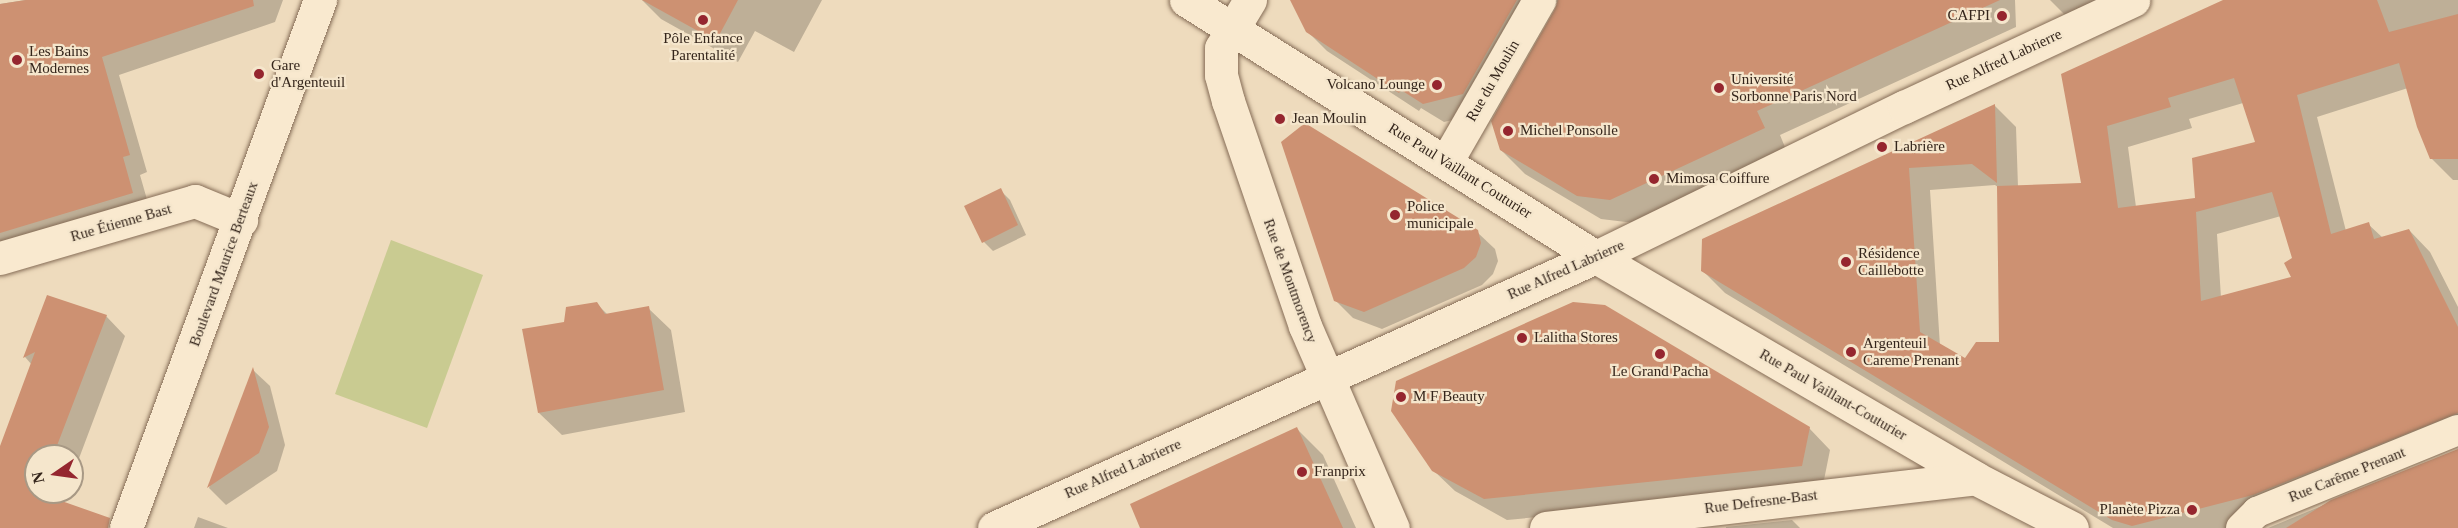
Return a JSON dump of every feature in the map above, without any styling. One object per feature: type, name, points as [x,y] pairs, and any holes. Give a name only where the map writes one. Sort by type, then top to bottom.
[{"type":"main road","name":"Boulevard Maurice Berteaux","points":[[126,528],[320,0]]},
{"type":"main road","points":[[1186,0],[1232,28]]},
{"type":"main road","name":"Rue de Montmorency","points":[[1250,0],[1221,48],[1219,62],[1228,101],[1298,307],[1393,528]]},
{"type":"main road","name":"Rue du Moulin","points":[[1446,162],[1539,0]]},
{"type":"main road","name":"Rue Alfred Labrierre","points":[[993,528],[1596,257],[1904,107],[2133,0]]},
{"type":"main road","name":"Rue Paul Vaillant Couturier","points":[[1232,28],[1596,257]]},
{"type":"main road","name":"Rue Étienne Bast","points":[[0,258],[195,201],[241,220]]},
{"type":"main road","name":"Rue Paul Vaillant-Couturier","points":[[1596,257],[1975,478],[2072,528]]},
{"type":"main road","name":"Rue Defresne-Bast","points":[[1546,528],[1975,478]]},
{"type":"street","name":"Rue Carême Prenant","points":[[2241,528],[2256,512],[2458,430]]},
{"type":"green space","points":[[391,240],[483,275],[427,428],[335,394]]},
{"type":"building","points":[[26,0],[253,0],[254,6],[102,57],[130,155],[123,157],[133,193],[0,233],[0,4]]},
{"type":"building","name":"Pôle Enfance Parentalité","points":[[642,0],[738,0],[716,41]]},
{"type":"building","points":[[1290,0],[1517,0],[1463,94],[1423,104],[1401,90],[1399,93],[1306,32]]},
{"type":"building","points":[[1558,0],[2000,0],[1757,111],[1765,128],[1610,200],[1577,196],[1500,150],[1491,121]]},
{"type":"building","points":[[2223,0],[2377,0],[2389,32],[2458,14],[2458,159],[2430,159],[2417,127],[2399,63],[2297,95],[2331,234],[2369,222],[2374,239],[2409,229],[2458,327],[2458,413],[2253,495],[2132,526],[2112,520],[1701,271],[1702,239],[1995,104],[1997,183],[1972,164],[1909,168],[1920,332],[1965,358],[1976,342],[1999,342],[1997,186],[2081,183],[2061,74]],"holes":[[[2234,78],[2255,142],[2192,158],[2195,198],[2118,208],[2107,126],[2171,107],[2168,98]],[[2272,192],[2292,258],[2284,263],[2291,277],[2201,301],[2196,212]]]},
{"type":"building","name":"Police municipale","points":[[1305,123],[1478,230],[1481,243],[1476,257],[1464,268],[1364,312],[1334,301],[1281,142]]},
{"type":"building","points":[[1001,188],[1018,225],[982,243],[964,206]]},
{"type":"building","points":[[47,295],[107,315],[58,444],[24,444],[24,504],[70,504],[110,518],[108,528],[0,528],[0,446],[35,352],[23,358]]},
{"type":"building","points":[[597,302],[605,314],[649,306],[664,390],[538,413],[522,329],[564,322],[566,307]]},
{"type":"building","points":[[1573,302],[1605,305],[1810,427],[1802,466],[1484,499],[1432,471],[1391,411],[1396,381]]},
{"type":"building","points":[[253,367],[269,427],[259,453],[207,488]]},
{"type":"building","points":[[1297,427],[1343,528],[1140,528],[1130,504]]},
{"type":"building","points":[[2458,449],[2458,528],[2286,528],[2331,500]]},
{"type":"place","name":"CAFPI","points":[[2002,16]]},
{"type":"place","name":"Pôle Enfance Parentalité","points":[[703,20]]},
{"type":"place","name":"Les Bains Modernes","points":[[17,60]]},
{"type":"place","name":"Gare d'Argenteuil","points":[[259,74]]},
{"type":"place","name":"Volcano Lounge","points":[[1437,85]]},
{"type":"place","name":"Université Sorbonne Paris Nord","points":[[1719,88]]},
{"type":"place","name":"Jean Moulin","points":[[1280,119]]},
{"type":"place","name":"Michel Ponsolle","points":[[1508,131]]},
{"type":"place","name":"Labrière","points":[[1882,147]]},
{"type":"place","name":"Mimosa Coiffure","points":[[1654,179]]},
{"type":"place","name":"Police municipale","points":[[1395,215]]},
{"type":"place","name":"Résidence Caillebotte","points":[[1846,262]]},
{"type":"place","name":"Lalitha Stores","points":[[1522,338]]},
{"type":"place","name":"Argenteuil Careme Prenant","points":[[1851,352]]},
{"type":"place","name":"Le Grand Pacha","points":[[1660,354]]},
{"type":"place","name":"M F Beauty","points":[[1401,397]]},
{"type":"place","name":"Franprix","points":[[1302,472]]},
{"type":"place","name":"Planète Pizza","points":[[2192,510]]}]
